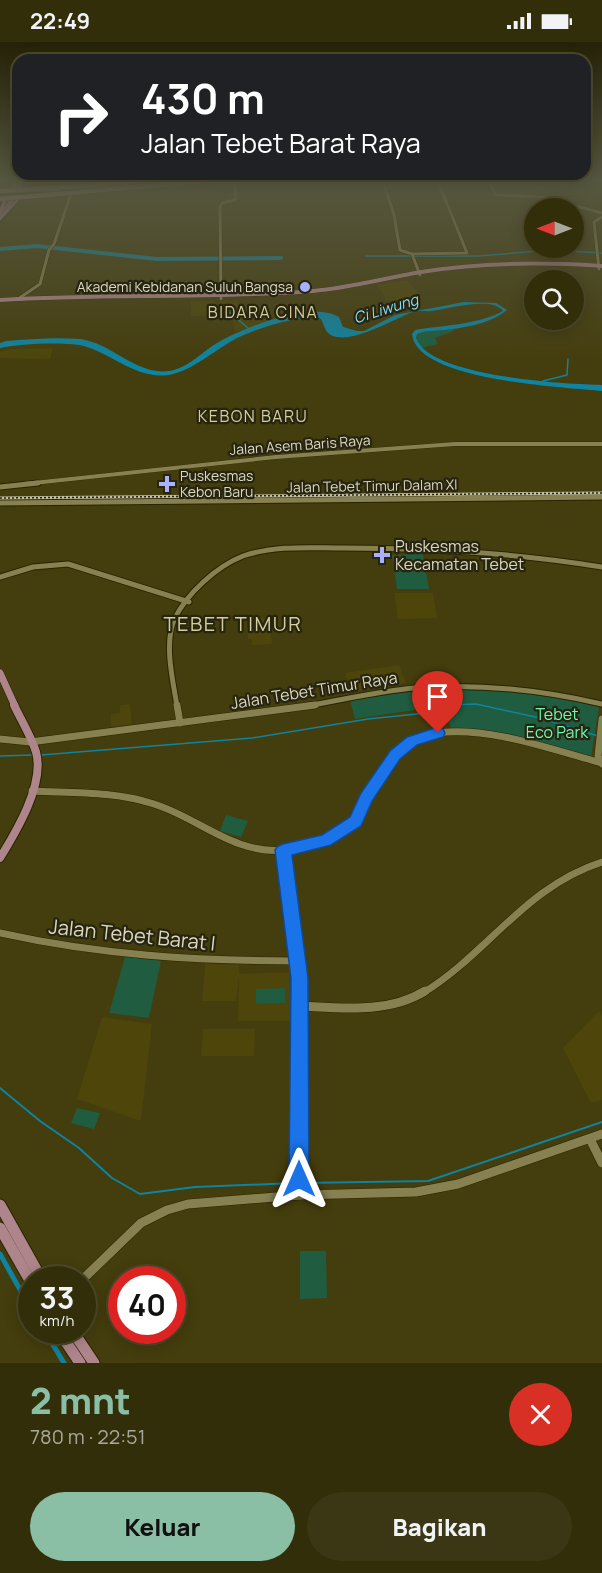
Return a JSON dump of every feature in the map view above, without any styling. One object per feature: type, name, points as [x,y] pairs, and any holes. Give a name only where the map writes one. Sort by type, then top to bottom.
[{"type":"main road","points":[[0,302],[329,292],[419,274],[490,266],[600,267]]},
{"type":"main road","points":[[0,302],[18,299],[221,297]]},
{"type":"main road","points":[[0,673],[36,755],[32,790],[16,831],[0,858]]},
{"type":"main road","points":[[0,1205],[34,1266]]},
{"type":"main road","points":[[0,1228],[22,1266]]},
{"type":"main road","points":[[67,1344],[80,1363]]},
{"type":"main road","points":[[81,1344],[94,1363]]},
{"type":"street","points":[[18,299],[40,284],[43,267],[54,241]]},
{"type":"street","points":[[220,241],[221,297]]},
{"type":"street","points":[[398,241],[399,249],[413,255],[467,253],[462,241]]},
{"type":"street","points":[[596,241],[600,267]]},
{"type":"street","points":[[413,255],[419,274]]},
{"type":"street","name":"Jalan Asem Baris Raya","points":[[0,487],[276,457],[455,444],[602,444]]},
{"type":"street","name":"Jalan Tebet Timur Dalam XI","points":[[0,503],[602,497]]},
{"type":"street","points":[[180,723],[172,665],[172,632],[175,619],[221,567],[242,556],[271,550],[448,548],[519,554],[602,567]]},
{"type":"street","points":[[0,577],[33,567],[68,564],[189,602]]},
{"type":"street","name":"Jalan Tebet Timur Raya","points":[[0,740],[30,742],[284,710],[413,688],[458,685],[549,692],[602,704]]},
{"type":"street","points":[[602,719],[598,756],[602,764]]},
{"type":"street","points":[[32,790],[143,801],[162,807],[238,846],[259,851],[283,850],[326,840],[356,821],[366,797],[395,755],[406,745],[427,735],[468,733],[602,764]]},
{"type":"street","points":[[283,850],[298,961],[299,1187]]},
{"type":"street","points":[[299,1006],[383,1005],[411,999],[427,992],[469,959],[545,889],[577,869],[602,862]]},
{"type":"street","name":"Jalan Tebet Barat I","points":[[0,933],[27,940],[162,958],[298,961]]},
{"type":"street","points":[[96,1267],[141,1224],[167,1210],[188,1204],[299,1187],[416,1192],[458,1184],[602,1134]]},
{"type":"street","points":[[590,1138],[602,1163]]},
{"type":"shaded area","points":[[407,280],[423,298],[387,301],[377,285]]},
{"type":"shaded area","points":[[238,300],[240,315],[245,315],[246,319],[259,317],[261,320],[270,318],[273,321],[235,332],[232,319],[227,318],[224,311],[219,311],[219,301]]},
{"type":"shaded area","points":[[191,301],[215,301],[215,316],[191,316]]},
{"type":"shaded area","points":[[53,348],[50,359],[0,358],[0,352],[11,349]]},
{"type":"shaded area","points":[[394,593],[433,593],[437,618],[398,619]]},
{"type":"shaded area","points":[[254,616],[269,620],[272,644],[252,645],[252,639],[248,639],[247,628]]},
{"type":"shaded area","points":[[399,665],[406,683],[352,692],[345,673]]},
{"type":"shaded area","points":[[130,704],[132,724],[111,727],[111,714],[120,713],[120,705]]},
{"type":"shaded area","points":[[205,964],[239,965],[239,974],[289,972],[291,1021],[238,1021],[239,977],[236,1001],[202,1001]]},
{"type":"shaded area","points":[[599,1011],[602,1016],[602,1100],[591,1103],[563,1048]]},
{"type":"shaded area","points":[[102,1017],[152,1024],[141,1121],[77,1099]]},
{"type":"shaded area","points":[[203,1029],[255,1029],[254,1056],[201,1056]]},
{"type":"green space","points":[[453,329],[454,331],[435,338],[438,344],[421,348],[416,339],[417,334],[423,331]]},
{"type":"green space","points":[[423,554],[429,589],[397,589],[392,555]]},
{"type":"green space","name":"Tebet Eco Park","points":[[451,687],[532,692],[599,707],[591,757],[451,728],[444,713],[426,715],[417,690]]},
{"type":"green space","points":[[414,691],[421,709],[355,719],[350,700]]},
{"type":"green space","points":[[226,815],[248,821],[241,837],[220,831]]},
{"type":"green space","points":[[125,957],[161,961],[149,1018],[109,1013]]},
{"type":"green space","points":[[285,988],[285,1003],[256,1004],[256,989]]},
{"type":"green space","points":[[77,1108],[100,1113],[94,1129],[71,1123]]},
{"type":"green space","points":[[300,1251],[326,1251],[327,1298],[300,1299]]},
{"type":"water","points":[[464,302],[496,303],[507,310],[501,315],[478,324],[417,334],[416,338],[426,351],[446,362],[471,370],[530,380],[602,385],[602,391],[494,379],[464,372],[438,362],[420,350],[412,334],[415,330],[471,322],[503,311],[489,304],[416,311]]},
{"type":"water","points":[[414,311],[370,331],[345,337],[335,337],[327,332],[321,319],[314,317],[292,320],[244,335],[190,367],[161,376],[128,367],[97,351],[79,345],[44,344],[0,348],[0,343],[6,341],[80,339],[104,347],[149,370],[161,371],[174,370],[186,365],[217,343],[243,330],[295,314],[327,313],[339,317],[343,327],[364,331],[395,315]]},
{"type":"waterway","points":[[0,249],[37,246],[157,259],[281,258]]},
{"type":"waterway","points":[[366,256],[479,256],[552,250],[602,253]]},
{"type":"waterway","points":[[228,311],[248,328]]},
{"type":"waterway","points":[[543,381],[567,375],[568,359]]},
{"type":"waterway","points":[[41,755],[252,738],[368,719],[417,714],[448,705],[476,704],[540,718],[598,736]]},
{"type":"waterway","points":[[0,756],[33,755]]},
{"type":"waterway","points":[[0,1088],[40,1121],[79,1148],[112,1178],[140,1194],[195,1187],[295,1183]]},
{"type":"waterway","points":[[303,1183],[428,1181],[602,1122]]},
{"type":"waterway","points":[[0,1254],[18,1286]]},
{"type":"waterway","points":[[52,1344],[64,1363]]},
{"type":"railway","points":[[0,498],[602,493]]},
{"type":"place","name":"Akademi Kebidanan Suluh Bangsa","points":[[305,287]]},
{"type":"place","name":"Puskesmas Kebon Baru","points":[[167,484]]},
{"type":"place","name":"Puskesmas Kecamatan Tebet","points":[[382,555]]},
{"type":"district","name":"BIDARA CINA","points":[[263,312]]},
{"type":"district","name":"KEBON BARU","points":[[253,416]]},
{"type":"district","name":"TEBET TIMUR","points":[[233,624]]},
{"type":"route","points":[[299,1179],[299,978],[294,922],[283,850],[302,848],[326,840],[356,821],[366,797],[395,755],[412,741],[438,733]]},
{"type":"water label","name":"Ci Liwung","points":[[386,309]]}]
